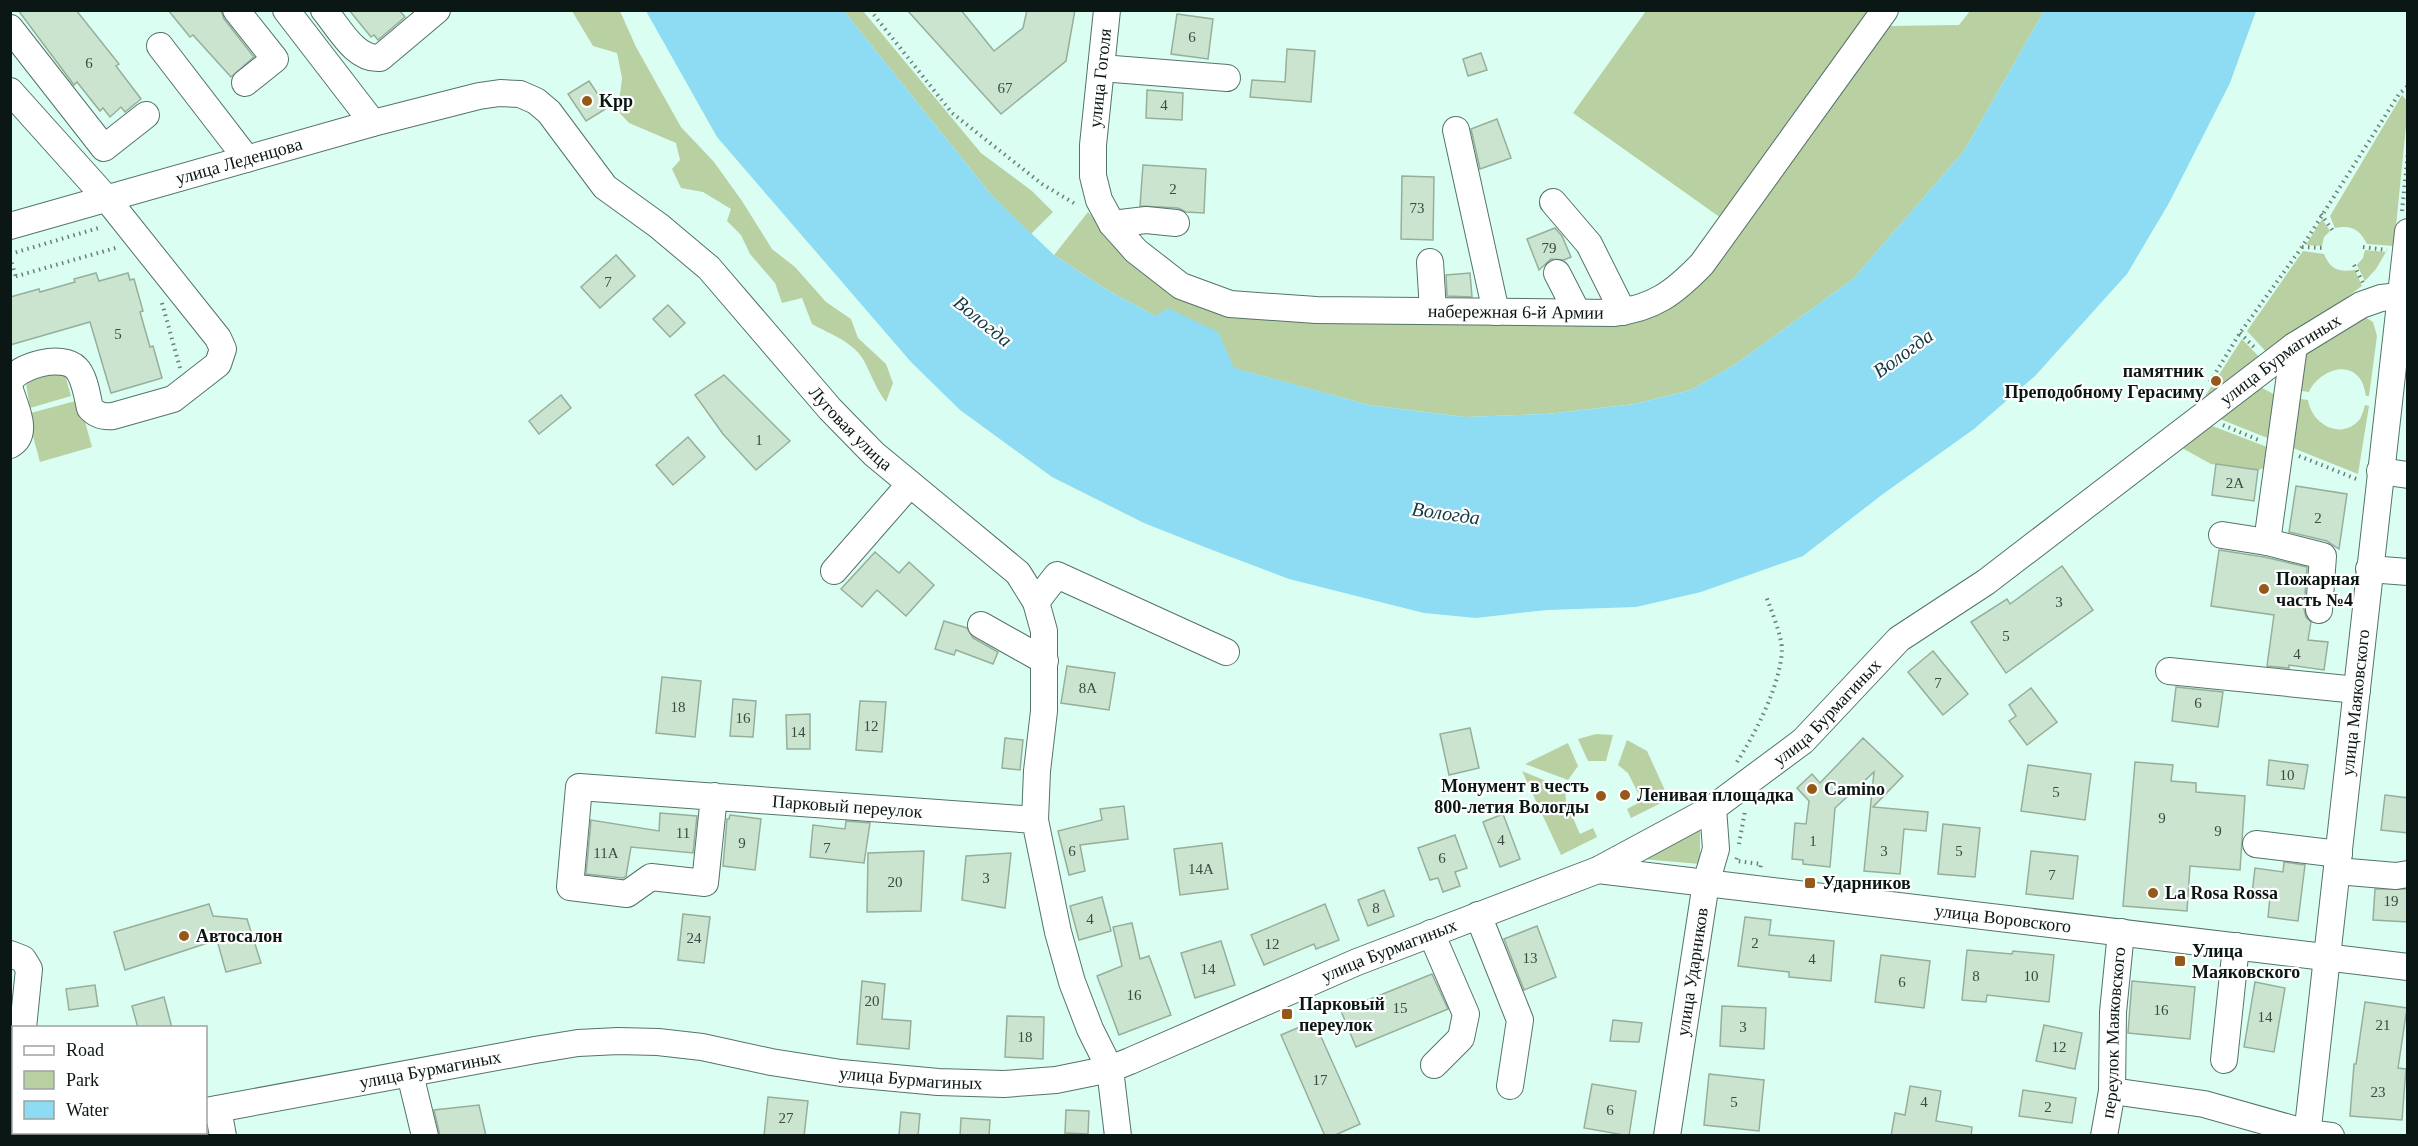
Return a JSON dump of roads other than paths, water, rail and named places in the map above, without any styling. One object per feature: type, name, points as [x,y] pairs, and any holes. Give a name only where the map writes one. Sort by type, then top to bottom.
[{"type":"street","points":[[236,10],[275,59],[245,83]]},
{"type":"street","points":[[286,10],[373,123]]},
{"type":"street","points":[[324,10],[359,52],[369,59],[380,58],[437,10]]},
{"type":"street","name":"улица Гоголя","points":[[1092,145],[1107,10]]},
{"type":"street","name":"набережная 6-й Армии","points":[[1092,145],[1095,184],[1099,200],[1112,224],[1136,251],[1180,286],[1230,304],[1316,310],[1623,312],[1659,302],[1681,286],[1702,264],[1885,10]]},
{"type":"street","points":[[10,28],[104,148],[146,115]]},
{"type":"street","points":[[160,46],[247,159]]},
{"type":"street","points":[[10,382],[20,371],[58,360],[65,361],[72,364],[80,374],[90,408],[98,415],[108,417],[173,399],[218,364],[223,354],[221,344],[107,199],[10,90],[40,66]]},
{"type":"street","points":[[1101,68],[1227,78]]},
{"type":"street","name":"улица Леденцова","points":[[10,226],[373,123],[478,96],[500,93],[520,94]]},
{"type":"street","name":"Луговая улица","points":[[520,94],[536,101],[549,112],[605,187],[659,226],[709,268],[830,409],[874,454],[1018,573],[1036,602],[1044,631],[1045,661],[1035,820]]},
{"type":"street","points":[[1456,130],[1496,312]]},
{"type":"street","points":[[1553,202],[1589,244],[1623,312]]},
{"type":"street","points":[[1112,224],[1146,220],[1176,223]]},
{"type":"street","name":"улица Маяковского","points":[[2315,1135],[2328,958],[2369,569],[2408,232]]},
{"type":"street","points":[[1430,261],[1433,311]]},
{"type":"street","points":[[1557,273],[1577,312]]},
{"type":"street","name":"улица Бурмагиных","points":[[212,1110],[557,1047],[618,1041],[702,1047],[817,1069],[938,1082],[1004,1084],[1046,1081],[1110,1069],[1347,966],[1598,870],[1713,808],[1803,741],[1899,639],[1986,582],[2294,346],[2361,305],[2381,298],[2400,296]]},
{"type":"street","points":[[2267,542],[2294,346]]},
{"type":"street","points":[[10,390],[21,427],[19,438],[10,445]]},
{"type":"street","points":[[2380,471],[2408,475]]},
{"type":"street","points":[[834,571],[910,484]]},
{"type":"street","points":[[2222,535],[2267,542],[2323,556],[2319,610]]},
{"type":"street","points":[[2369,569],[2408,572]]},
{"type":"street","points":[[1018,573],[1057,575],[1226,652]]},
{"type":"street","points":[[1036,602],[1057,575]]},
{"type":"street","points":[[981,625],[1045,661]]},
{"type":"street","points":[[2169,671],[2357,690]]},
{"type":"street","name":"Парковый переулок","points":[[714,796],[705,883],[651,877],[627,894],[570,887],[579,787],[714,796],[1035,820]]},
{"type":"street","name":"улица Ударников","points":[[1667,1136],[1707,883],[1716,849],[1713,808]]},
{"type":"street","points":[[1035,820],[1058,933],[1072,982],[1090,1029],[1110,1069],[1118,1136]]},
{"type":"street","points":[[2256,844],[2396,876],[2408,874]]},
{"type":"street","name":"улица Воровского","points":[[1598,870],[2408,967]]},
{"type":"street","points":[[1479,915],[1520,1020],[1510,1086]]},
{"type":"street","name":"переулок Маяковского","points":[[2104,1136],[2112,1091],[2113,1012],[2121,932]]},
{"type":"street","points":[[1431,933],[1466,1014],[1461,1038],[1434,1065]]},
{"type":"street","points":[[2224,1060],[2236,946]]},
{"type":"street","points":[[10,954],[23,959],[29,969],[23,1026]]},
{"type":"street","points":[[411,1074],[425,1136]]},
{"type":"street","points":[[2112,1091],[2204,1104],[2315,1135]]},
{"type":"street","points":[[212,1110],[223,1136]]},
{"type":"water","name":"Вологда","points":[[646,11],[844,11],[993,197],[1054,255],[1104,288],[1155,316],[1168,308],[1218,332],[1234,368],[1369,405],[1465,417],[1547,414],[1635,404],[1691,390],[1736,364],[1853,279],[1964,151],[2044,11],[2256,11],[2230,83],[2169,203],[2127,274],[2035,376],[1974,429],[1883,494],[1803,556],[1701,592],[1636,607],[1547,610],[1476,618],[1424,613],[1289,579],[1144,523],[1052,477],[960,410],[911,362],[717,137]]},
{"type":"place","name":"Kpp","points":[[587,101]]},
{"type":"place","name":"памятник Преподобному Герасиму","points":[[2216,381]]},
{"type":"place","name":"Пожарная часть №4","points":[[2264,589]]},
{"type":"place","name":"Camino","points":[[1812,789]]},
{"type":"place","name":"Ленивая площадка","points":[[1625,795]]},
{"type":"place","name":"Монумент в честь 800-летия Вологды","points":[[1601,796]]},
{"type":"place","name":"Ударников","points":[[1810,883]]},
{"type":"place","name":"La Rosa Rossa","points":[[2153,893]]},
{"type":"place","name":"Автосалон","points":[[184,936]]},
{"type":"place","name":"Улица Маяковского","points":[[2180,961]]},
{"type":"place","name":"Парковый переулок","points":[[1287,1014]]}]
